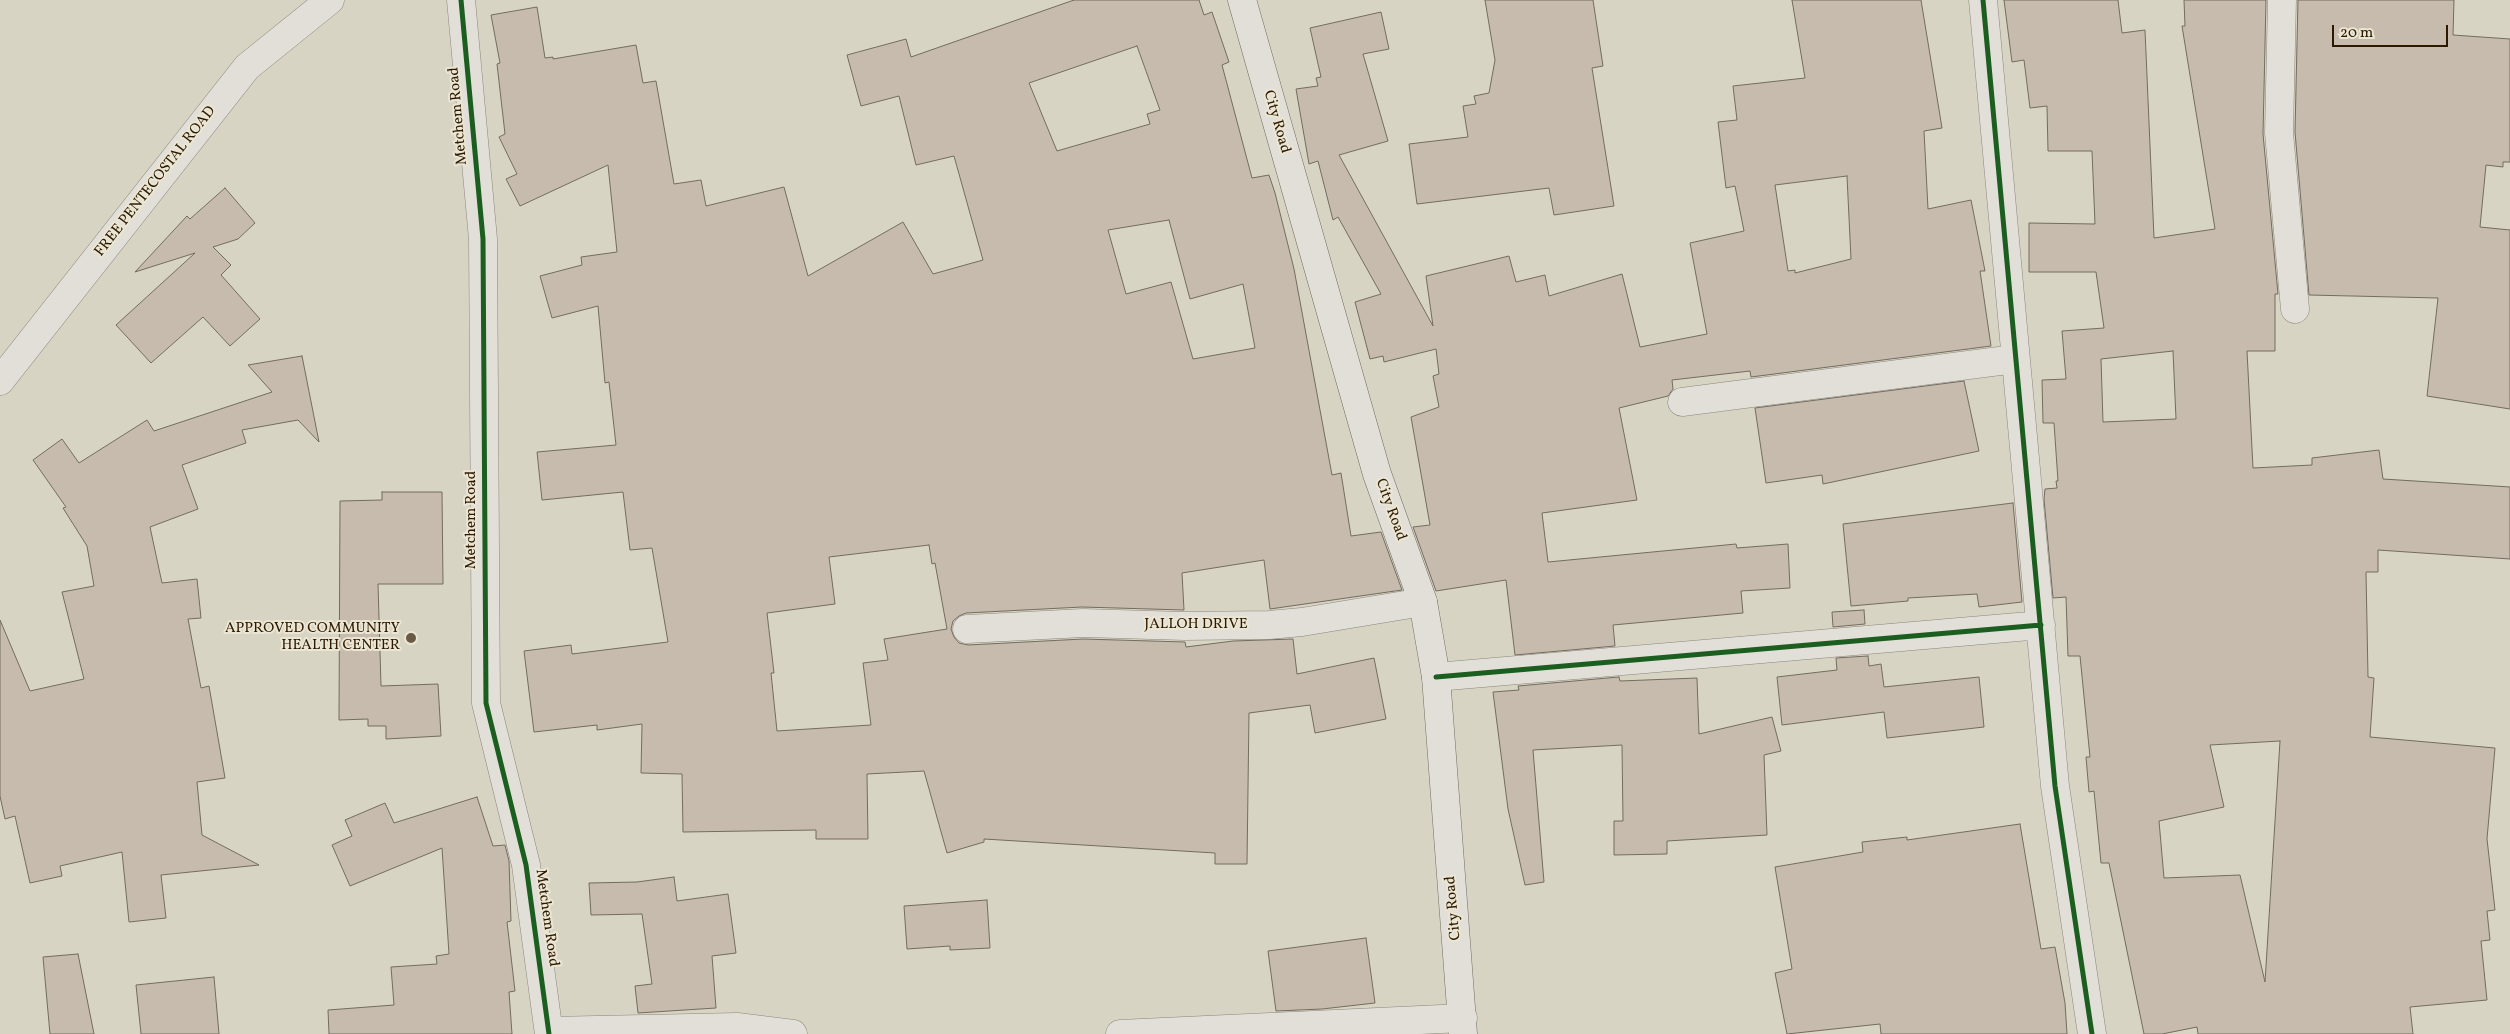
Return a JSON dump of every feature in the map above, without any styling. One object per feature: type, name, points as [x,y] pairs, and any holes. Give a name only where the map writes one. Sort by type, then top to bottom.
[{"type":"street","name":"FREE PENTECOSTAL ROAD","points":[[0,381],[247,66],[330,0]]},
{"type":"street","name":"Metchem Road","points":[[461,0],[483,239],[486,703],[526,865],[549,1033]]},
{"type":"street","name":"City Road","points":[[1242,0],[1377,474],[1423,602],[1436,677],[1463,1026]]},
{"type":"street","points":[[1983,0],[2055,786],[2092,1034]]},
{"type":"street","points":[[2282,0],[2279,133],[2295,309]]},
{"type":"street","points":[[1682,402],[2015,358]]},
{"type":"street","name":"JALLOH DRIVE","points":[[967,629],[1083,623],[1150,626],[1269,625],[1302,622],[1423,602]]},
{"type":"street","points":[[1436,677],[2041,625]]},
{"type":"street","points":[[549,1033],[737,1026],[793,1034]]},
{"type":"street","points":[[1120,1034],[1463,1026]]},
{"type":"building","points":[[1074,0],[1199,0],[1204,15],[1212,12],[1229,62],[1222,65],[1252,178],[1269,175],[1275,193],[1294,269],[1332,475],[1341,473],[1351,536],[1381,532],[1402,590],[1270,609],[1264,560],[1182,573],[1184,610],[1082,607],[966,613],[953,621],[951,629],[959,643],[968,645],[1083,639],[1185,642],[1186,647],[1233,641],[1293,639],[1297,674],[1374,658],[1386,719],[1315,733],[1310,705],[1249,713],[1247,864],[1215,864],[1215,853],[984,839],[984,842],[947,853],[924,771],[867,774],[868,839],[816,839],[816,830],[683,832],[682,774],[641,773],[642,724],[597,730],[597,725],[534,732],[524,651],[571,645],[572,654],[668,642],[652,548],[630,550],[623,492],[542,500],[537,452],[616,445],[609,382],[605,383],[598,306],[552,318],[540,276],[582,265],[581,257],[617,252],[608,165],[520,206],[506,179],[517,174],[499,137],[505,134],[497,64],[500,63],[491,15],[537,7],[545,58],[553,57],[553,59],[636,45],[643,83],[656,81],[674,184],[701,180],[706,206],[784,187],[808,276],[903,222],[933,274],[983,260],[954,156],[916,165],[899,96],[861,106],[847,55],[906,39],[911,57]],"holes":[[[1137,46],[1160,110],[1147,114],[1150,124],[1057,151],[1029,83]],[[1169,220],[1190,299],[1243,284],[1255,348],[1193,359],[1171,282],[1126,294],[1108,230]],[[929,545],[932,564],[935,563],[947,629],[884,639],[888,660],[863,663],[871,725],[777,731],[771,673],[774,673],[767,613],[835,604],[829,557]]]},
{"type":"building","points":[[1485,0],[1593,0],[1603,66],[1592,68],[1614,206],[1554,215],[1549,188],[1417,204],[1409,144],[1468,137],[1463,106],[1476,104],[1474,96],[1489,93],[1495,60]]},
{"type":"building","points":[[1792,0],[1921,0],[1942,128],[1924,131],[1928,209],[1971,200],[1985,271],[1980,271],[1991,346],[1751,377],[1750,371],[1672,380],[1673,389],[1668,396],[1619,408],[1637,500],[1542,513],[1548,562],[1736,544],[1737,548],[1788,544],[1790,588],[1741,591],[1743,613],[1613,625],[1615,646],[1515,655],[1506,580],[1436,591],[1413,527],[1430,525],[1411,417],[1439,407],[1433,376],[1439,374],[1436,349],[1384,362],[1383,356],[1370,359],[1355,302],[1381,294],[1338,217],[1333,220],[1318,161],[1309,164],[1296,89],[1318,86],[1316,78],[1321,77],[1310,28],[1381,12],[1389,49],[1363,54],[1388,141],[1339,155],[1433,326],[1426,276],[1509,256],[1516,282],[1545,275],[1549,296],[1622,274],[1640,347],[1707,334],[1690,243],[1744,231],[1735,186],[1726,188],[1718,122],[1737,120],[1733,86],[1805,78]],"holes":[[[1847,176],[1851,259],[1795,273],[1795,270],[1788,271],[1775,185]]]},
{"type":"building","points":[[2004,0],[2118,0],[2122,33],[2145,30],[2154,238],[2215,229],[2182,26],[2185,26],[2184,0],[2266,0],[2263,134],[2278,294],[2275,294],[2275,351],[2247,351],[2253,468],[2312,465],[2312,458],[2379,450],[2383,479],[2510,487],[2510,559],[2378,550],[2378,572],[2366,572],[2368,677],[2374,678],[2370,737],[2495,748],[2487,839],[2495,910],[2487,911],[2490,940],[2481,941],[2487,1000],[2410,1007],[2413,1034],[2198,1034],[2197,1027],[2162,1034],[2144,1034],[2109,863],[2101,863],[2094,791],[2089,792],[2086,757],[2090,757],[2080,656],[2068,656],[2066,597],[2053,598],[2044,499],[2045,489],[2057,488],[2056,481],[2058,481],[2054,423],[2043,423],[2042,380],[2066,379],[2062,331],[2104,328],[2096,272],[2029,272],[2029,223],[2095,224],[2092,151],[2048,151],[2047,106],[2030,108],[2024,60],[2012,62]],"holes":[[[2173,351],[2176,419],[2103,422],[2101,359]],[[2280,741],[2265,982],[2240,875],[2164,878],[2159,821],[2224,807],[2210,745]]]},
{"type":"building","points":[[2298,0],[2454,0],[2453,35],[2510,39],[2510,162],[2503,162],[2503,167],[2486,165],[2480,227],[2510,230],[2510,409],[2427,396],[2438,298],[2309,295],[2295,132]]},
{"type":"building","points":[[225,188],[255,223],[238,239],[213,247],[231,265],[221,275],[260,319],[230,346],[203,317],[151,363],[116,325],[195,253],[135,272],[187,216],[190,219]]},
{"type":"building","points":[[302,356],[319,442],[298,420],[242,430],[246,443],[182,465],[198,509],[150,527],[162,583],[197,579],[201,618],[188,619],[201,688],[209,686],[225,778],[197,782],[202,835],[259,865],[161,875],[166,918],[129,922],[122,852],[60,866],[62,876],[30,883],[15,816],[5,819],[0,796],[0,620],[30,691],[84,679],[62,592],[94,586],[87,546],[63,508],[66,507],[33,460],[62,439],[79,463],[147,420],[154,431],[272,392],[248,365]]},
{"type":"building","points":[[1964,381],[1979,451],[1823,484],[1822,475],[1766,483],[1755,408]]},
{"type":"building","points":[[382,492],[442,492],[443,584],[378,584],[381,686],[438,684],[441,736],[386,739],[386,726],[368,726],[368,719],[339,720],[340,501],[382,500]]},
{"type":"building","points":[[2013,503],[2022,602],[1979,607],[1977,594],[1908,598],[1908,601],[1851,606],[1843,524]]},
{"type":"building","points":[[1864,610],[1865,624],[1833,627],[1832,612]]},
{"type":"building","points":[[1868,656],[1869,666],[1881,664],[1884,687],[1979,677],[1984,727],[1887,738],[1884,712],[1782,725],[1777,677],[1837,670],[1836,658]]},
{"type":"building","points":[[1619,677],[1620,681],[1697,678],[1699,734],[1772,717],[1781,751],[1764,755],[1767,835],[1667,841],[1667,854],[1614,855],[1614,821],[1623,821],[1622,745],[1533,750],[1544,882],[1525,885],[1508,809],[1493,692],[1519,690],[1518,686]]},
{"type":"building","points":[[477,797],[493,846],[505,845],[509,861],[511,921],[507,922],[515,991],[509,992],[512,1034],[329,1034],[328,1010],[394,1005],[391,967],[437,964],[436,956],[449,954],[442,848],[350,886],[332,845],[352,836],[345,820],[385,803],[394,823]]},
{"type":"building","points":[[2020,824],[2041,949],[2055,947],[2065,1003],[2067,1034],[1881,1034],[1880,1024],[1787,1034],[1775,973],[1792,969],[1775,867],[1863,852],[1862,842],[1907,837],[1907,840]]},
{"type":"building","points":[[674,877],[677,901],[728,894],[736,953],[712,956],[716,1008],[638,1013],[635,986],[652,984],[642,914],[591,915],[589,883],[637,882]]},
{"type":"building","points":[[987,900],[990,948],[950,950],[950,946],[907,949],[904,906]]},
{"type":"building","points":[[1366,938],[1375,1003],[1322,1009],[1276,1011],[1268,951]]},
{"type":"building","points":[[78,954],[94,1034],[50,1034],[43,957]]},
{"type":"building","points":[[214,977],[219,1034],[141,1034],[136,985]]},
{"type":"cycle path","points":[[461,0],[483,239],[486,703],[526,865],[549,1034]]},
{"type":"cycle path","points":[[1983,0],[2055,786],[2092,1034]]},
{"type":"cycle path","points":[[1436,677],[2041,625]]},
{"type":"place","name":"APPROVED COMMUNITY HEALTH CENTER","points":[[411,638]]}]
